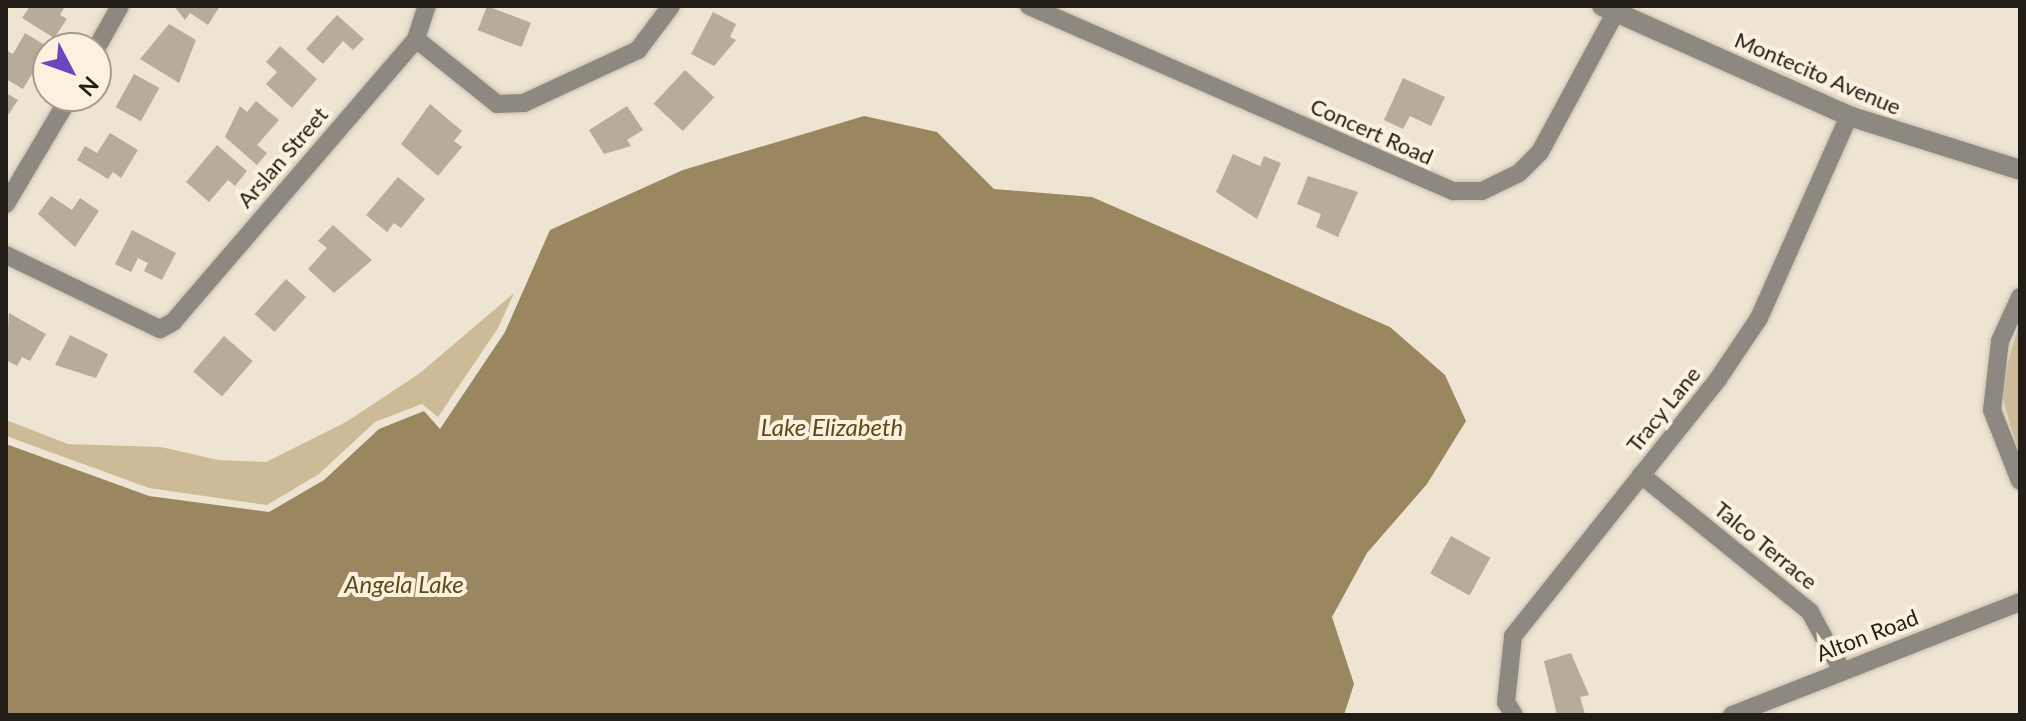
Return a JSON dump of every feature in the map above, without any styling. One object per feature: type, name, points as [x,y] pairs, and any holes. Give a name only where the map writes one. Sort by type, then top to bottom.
[{"type":"street","points":[[105,32],[120,6]]},
{"type":"street","name":"Arslan Street","points":[[6,255],[160,329],[416,39],[427,6]]},
{"type":"street","points":[[416,39],[497,104],[524,103],[638,50],[671,6]]},
{"type":"street","name":"Concert Road","points":[[1029,6],[1453,191],[1482,191],[1519,173],[1540,152],[1612,8]]},
{"type":"street","name":"Montecito Avenue","points":[[1612,8],[1849,116],[2020,170]]},
{"type":"street","points":[[6,204],[61,112]]},
{"type":"street","name":"Tracy Lane","points":[[1514,715],[1506,702],[1513,636],[1641,475],[1759,318],[1849,116]]},
{"type":"street","points":[[2020,297],[2000,341],[1992,410],[2020,481]]},
{"type":"street","name":"Talco Terrace","points":[[1641,475],[1810,612],[1841,669]]},
{"type":"street","name":"Alton Road","points":[[1732,715],[1841,669],[2020,602]]},
{"type":"shaded area","points":[[514,293],[498,328],[438,417],[422,404],[375,422],[319,474],[267,505],[149,488],[6,436],[6,420],[68,444],[161,447],[218,460],[266,462],[346,422],[420,373]]},
{"type":"shaded area","points":[[2020,321],[2020,459],[2000,389]]},
{"type":"water","name":"Lake Elizabeth","points":[[864,116],[937,132],[994,189],[1092,197],[1390,327],[1445,375],[1466,421],[1427,484],[1367,553],[1332,617],[1354,684],[1344,715],[6,715],[6,444],[149,496],[269,512],[324,480],[379,429],[424,411],[440,429],[505,332],[550,230],[683,170]]},
{"type":"building","points":[[30,6],[65,6],[60,15],[67,19],[58,32],[44,32],[22,18]]},
{"type":"building","points":[[174,6],[220,6],[208,25],[190,13],[185,20]]},
{"type":"building","points":[[487,6],[531,23],[522,47],[478,30]]},
{"type":"building","points":[[713,12],[736,24],[730,37],[736,40],[714,66],[691,54]]},
{"type":"building","points":[[337,15],[364,39],[353,50],[343,41],[323,64],[306,49]]},
{"type":"building","points":[[169,24],[196,40],[179,83],[140,59]]},
{"type":"building","points":[[25,33],[32,37],[32,74],[23,89],[6,79],[6,50],[13,54]]},
{"type":"building","points":[[280,46],[317,79],[292,108],[266,84],[277,72],[266,62]]},
{"type":"building","points":[[685,70],[714,97],[683,131],[654,104]]},
{"type":"building","points":[[134,74],[159,88],[141,121],[116,107]]},
{"type":"building","points":[[1403,78],[1445,97],[1431,126],[1410,116],[1403,129],[1384,120]]},
{"type":"building","points":[[6,93],[18,100],[6,118]]},
{"type":"building","points":[[256,101],[279,120],[257,145],[267,153],[257,165],[225,137],[240,106],[247,112]]},
{"type":"building","points":[[430,104],[462,131],[454,141],[462,147],[438,176],[401,144]]},
{"type":"building","points":[[627,106],[643,130],[627,140],[631,146],[604,154],[589,130]]},
{"type":"building","points":[[110,133],[138,150],[121,178],[113,172],[108,179],[77,160],[85,146],[97,153]]},
{"type":"building","points":[[217,145],[247,171],[235,186],[228,180],[209,202],[186,182]]},
{"type":"building","points":[[1233,154],[1260,166],[1264,156],[1281,163],[1257,219],[1216,192]]},
{"type":"building","points":[[1308,176],[1358,192],[1338,237],[1316,227],[1321,214],[1297,204]]},
{"type":"building","points":[[398,177],[425,199],[401,228],[394,223],[387,232],[366,215]]},
{"type":"building","points":[[51,196],[72,210],[80,198],[99,211],[75,247],[38,214]]},
{"type":"building","points":[[333,225],[372,260],[334,293],[308,269],[327,248],[318,241]]},
{"type":"building","points":[[132,230],[176,253],[162,280],[144,271],[148,263],[138,258],[131,272],[115,264]]},
{"type":"building","points":[[286,279],[306,297],[275,332],[255,314]]},
{"type":"building","points":[[9,313],[46,334],[30,361],[22,357],[17,366],[6,360]]},
{"type":"building","points":[[70,335],[108,354],[96,378],[55,365]]},
{"type":"building","points":[[224,336],[253,361],[222,396],[193,371]]},
{"type":"building","points":[[1451,536],[1490,558],[1470,595],[1430,574]]},
{"type":"building","points":[[1571,653],[1589,695],[1580,697],[1585,714],[1557,715],[1544,661]]},
{"type":"water label","name":"Angela Lake","points":[[404,584]]}]
